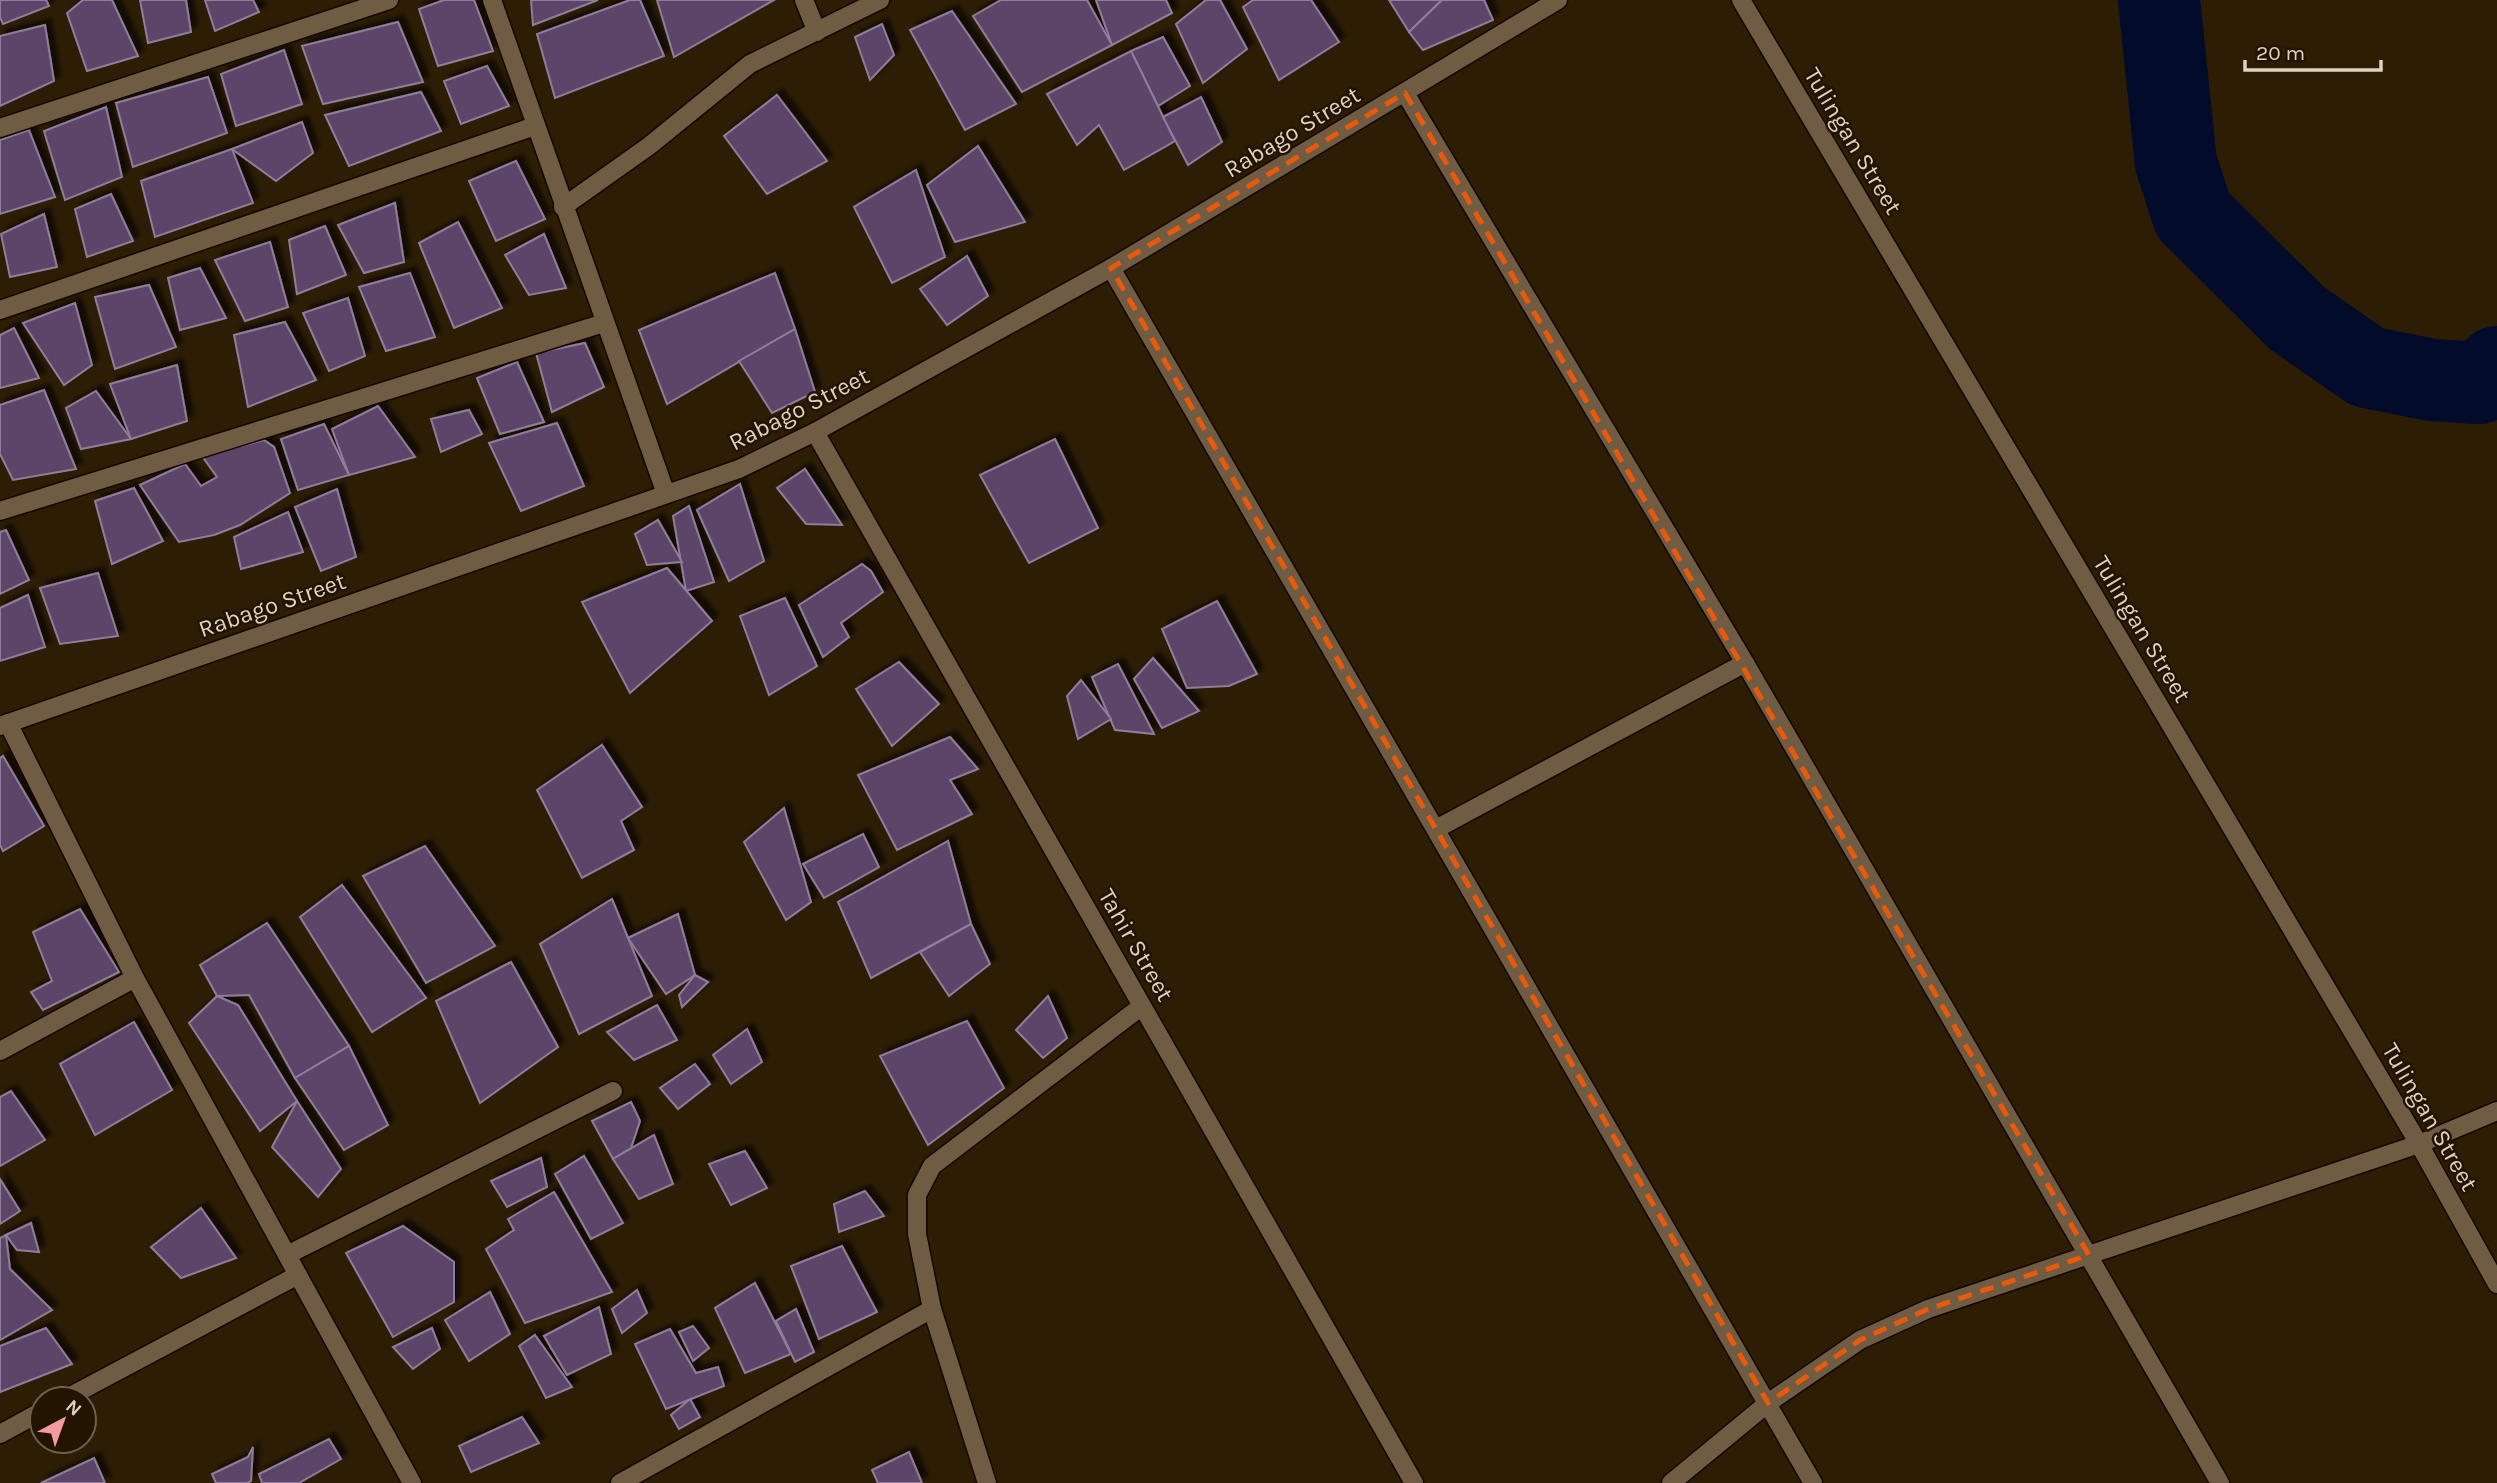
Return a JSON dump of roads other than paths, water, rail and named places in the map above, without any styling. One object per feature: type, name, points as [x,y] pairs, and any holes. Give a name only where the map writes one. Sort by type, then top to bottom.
[{"type":"street","points":[[0,128],[388,0]]},
{"type":"street","points":[[492,0],[666,494]]},
{"type":"street","points":[[804,0],[817,32]]},
{"type":"street","points":[[563,207],[649,146],[750,64],[880,0]]},
{"type":"street","name":"Rabago Street","points":[[4,724],[739,468],[815,432],[1111,268],[1558,0]]},
{"type":"street","name":"Tulingan Street","points":[[1741,0],[2418,1144],[2497,1284]]},
{"type":"street","points":[[1405,93],[1745,663],[2220,1483]]},
{"type":"street","points":[[0,310],[535,126]]},
{"type":"street","points":[[1111,268],[1813,1483]]},
{"type":"street","points":[[0,510],[604,323]]},
{"type":"street","name":"Tahir Street","points":[[815,432],[1415,1483]]},
{"type":"street","points":[[1436,830],[1745,663]]},
{"type":"street","points":[[4,724],[135,978],[412,1483]]},
{"type":"street","points":[[0,1051],[135,978]]},
{"type":"street","points":[[986,1483],[932,1309],[917,1234],[917,1195],[932,1166],[1142,1006]]},
{"type":"street","points":[[287,1255],[613,1091]]},
{"type":"street","points":[[1671,1483],[1768,1403],[1860,1340],[1928,1309],[2418,1144],[2497,1111]]},
{"type":"street","points":[[91,1385],[298,1275]]},
{"type":"street","points":[[620,1483],[932,1309]]},
{"type":"street","points":[[0,1434],[28,1419]]},
{"type":"waterway","points":[[2159,0],[2176,163],[2193,215],[2297,318],[2367,367],[2432,380],[2479,383],[2497,367]]}]
